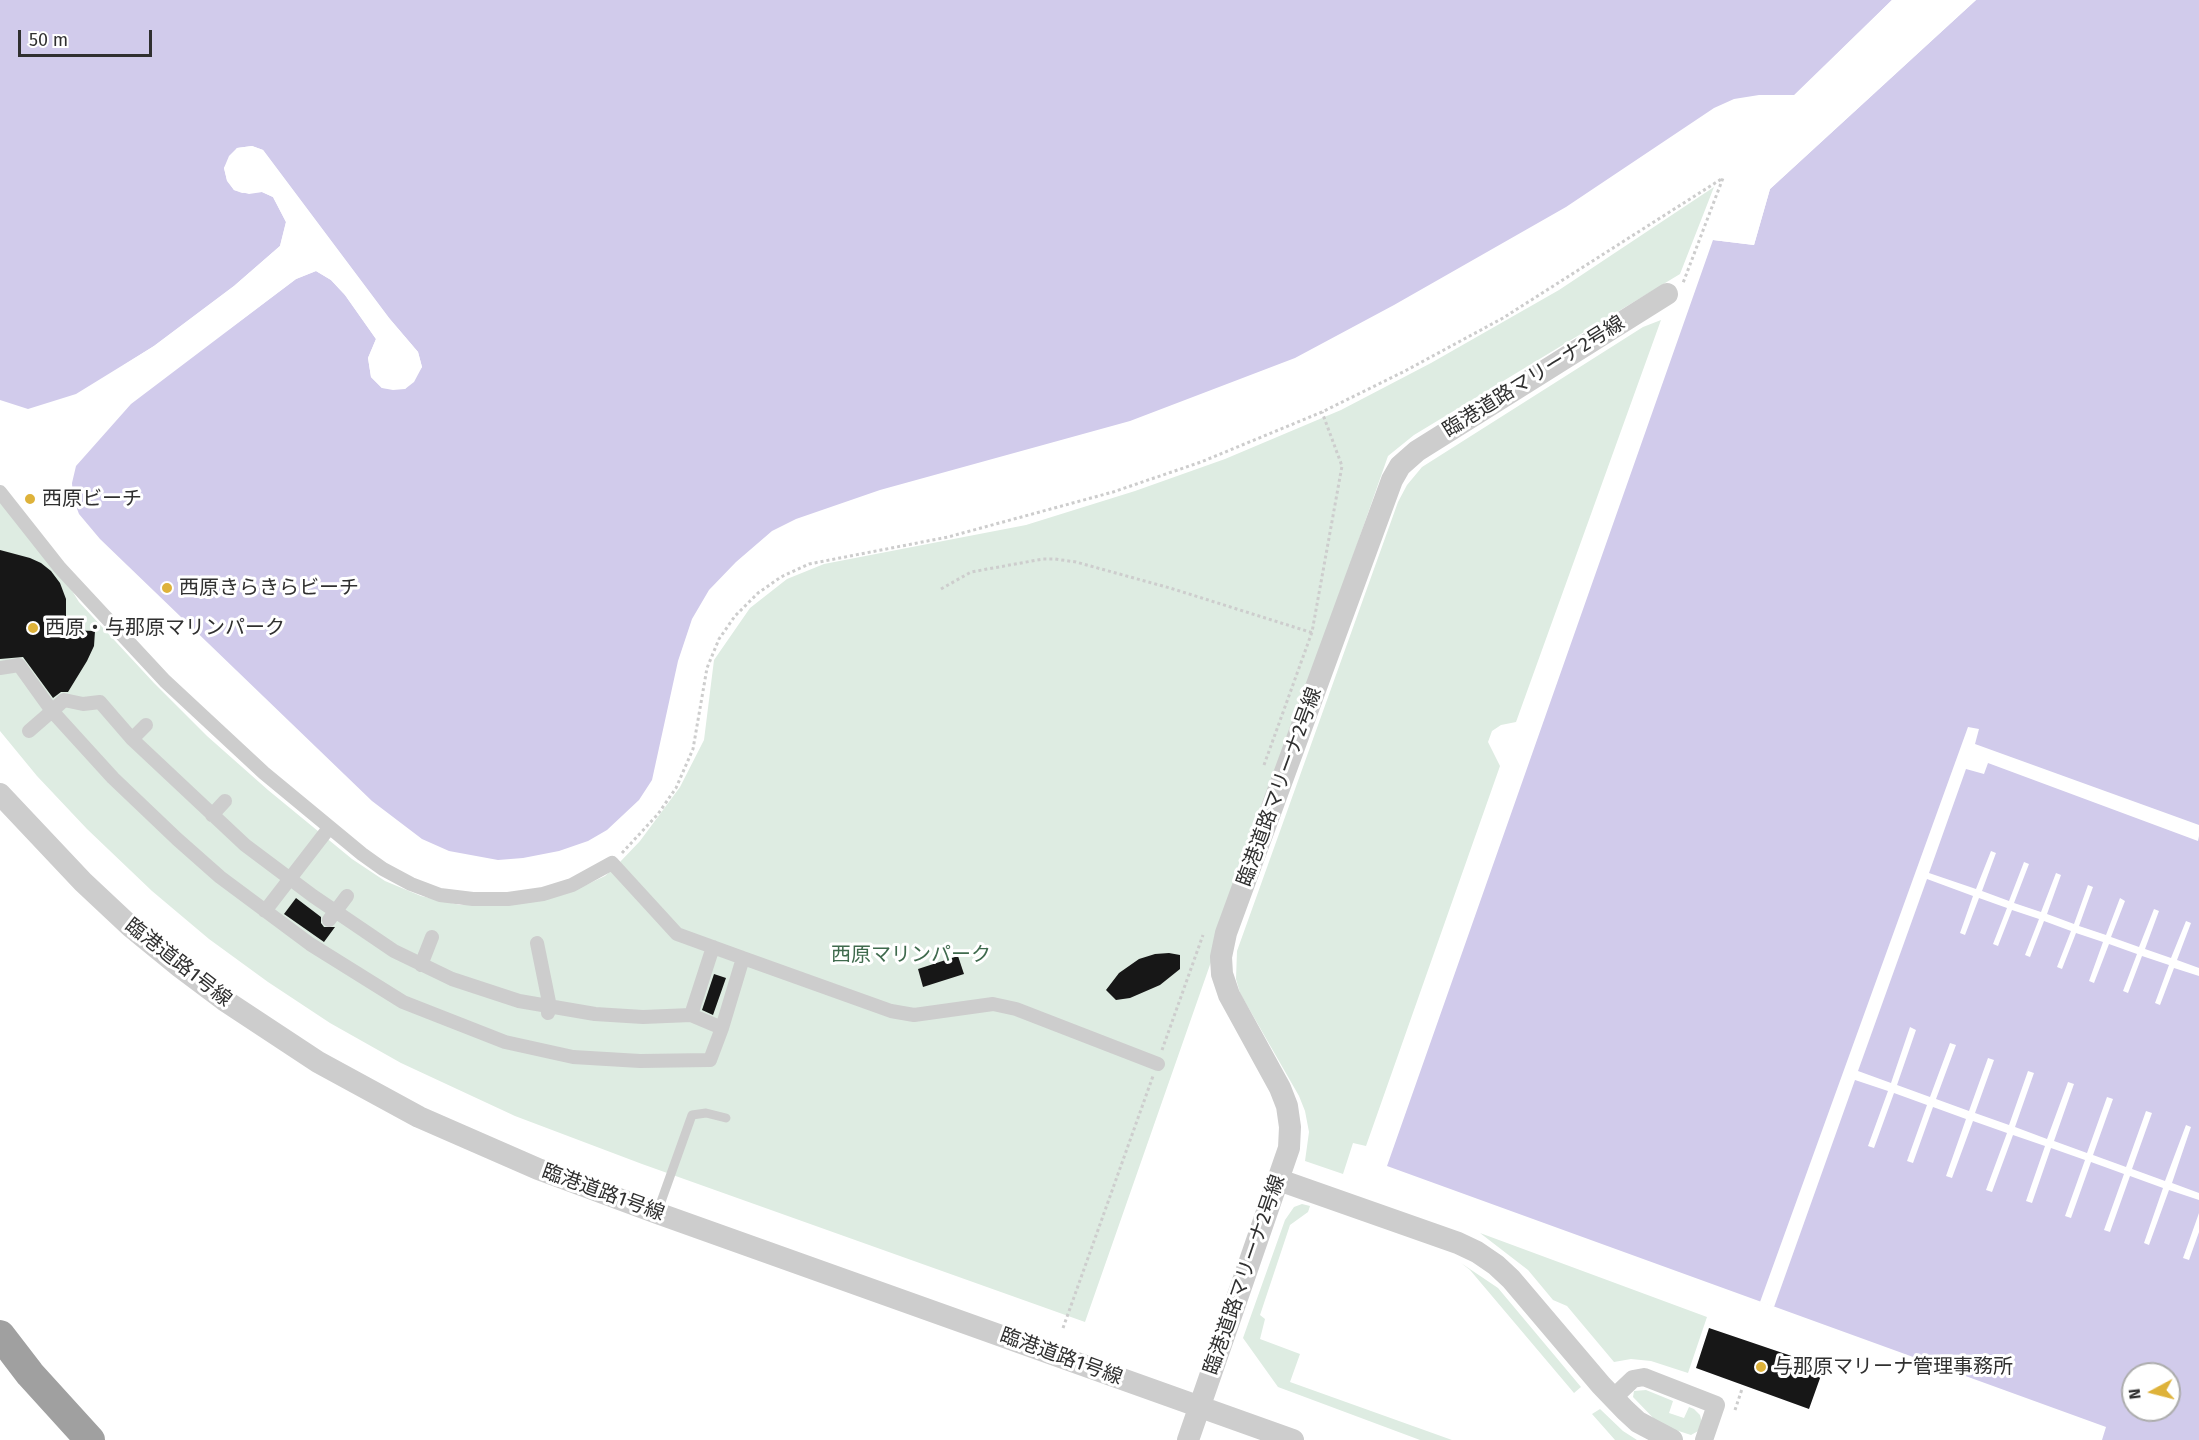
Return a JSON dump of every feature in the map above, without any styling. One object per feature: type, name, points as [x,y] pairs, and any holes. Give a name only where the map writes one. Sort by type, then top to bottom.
[{"type":"highway","points":[[0,1335],[30,1374],[90,1440]]},
{"type":"street","name":"臨港道路マリーナ2号線","points":[[1188,1440],[1280,1180],[1289,1148],[1290,1127],[1287,1106],[1280,1088],[1229,995],[1222,974],[1221,957],[1226,933],[1392,480],[1400,466],[1417,451],[1675,289]]},
{"type":"street","points":[[0,492],[60,568],[165,681],[264,773],[329,828],[376,864],[411,885],[440,895],[473,899],[508,899],[543,894],[572,885],[612,863],[677,934],[891,1011],[914,1015],[993,1004],[1016,1009],[1158,1064]]},
{"type":"street","points":[[0,668],[19,665],[52,711],[113,778],[220,877],[265,911],[352,972],[403,1002],[504,1042],[573,1057],[640,1061],[710,1060],[743,958]]},
{"type":"street","points":[[29,731],[64,700],[83,704],[100,702],[169,781],[212,815],[242,848],[290,879],[310,900],[332,916],[380,946],[461,987],[549,1011],[643,1017],[691,1015],[722,1028]]},
{"type":"street","points":[[132,739],[146,725]]},
{"type":"street","name":"臨港道路1号線","points":[[0,794],[58,857],[131,927],[215,993],[270,1032],[353,1082],[419,1117],[538,1169],[657,1213],[1293,1440]]},
{"type":"street","points":[[212,815],[225,801]]},
{"type":"street","points":[[265,911],[329,828]]},
{"type":"street","points":[[332,916],[347,896]]},
{"type":"street","points":[[421,965],[432,937]]},
{"type":"street","points":[[537,944],[549,1011]]},
{"type":"street","points":[[691,1015],[713,947]]},
{"type":"street","points":[[1280,1180],[1458,1243],[1477,1252],[1511,1279],[1613,1398],[1638,1422],[1671,1440]]},
{"type":"street","points":[[1613,1398],[1633,1379],[1644,1377],[1716,1405],[1704,1440]]},
{"type":"lane","points":[[657,1213],[692,1115],[706,1113],[726,1118]]},
{"type":"path","points":[[612,863],[637,839],[676,788],[693,749],[707,668],[719,639],[735,616],[750,601],[781,577],[809,564],[948,537],[1113,492],[1201,462],[1322,412],[1405,371],[1503,318],[1723,178],[1675,289]]},
{"type":"path","points":[[1264,765],[1312,632],[1342,466],[1322,412]]},
{"type":"path","points":[[941,589],[971,572],[1043,559],[1055,559],[1076,562],[1170,588],[1334,639]]},
{"type":"path","points":[[1063,1328],[1205,931]]},
{"type":"green space","name":"西原マリンパーク","points":[[1714,187],[1680,274],[1414,435],[1388,456],[1085,1322],[642,1164],[515,1116],[401,1063],[330,1023],[209,939],[152,891],[87,829],[37,776],[0,731],[0,496],[61,573],[79,602],[154,683],[207,736],[352,859],[385,881],[421,896],[460,905],[504,905],[577,889],[605,876],[620,862],[640,841],[680,787],[704,740],[714,660],[750,608],[787,579],[824,564],[1026,525],[1135,491],[1225,459],[1341,410],[1431,363],[1559,290]]},
{"type":"green space","points":[[1661,320],[1516,722],[1501,725],[1492,731],[1488,742],[1500,766],[1366,1146],[1353,1143],[1343,1174],[1305,1161],[1309,1132],[1305,1111],[1299,1096],[1240,993],[1236,979],[1237,951],[1398,502],[1407,485],[1422,467],[1643,327]]},
{"type":"green space","points":[[1302,1204],[1310,1206],[1308,1212],[1290,1225],[1260,1315],[1265,1319],[1260,1339],[1300,1354],[1290,1382],[1452,1440],[1420,1440],[1278,1387],[1243,1338],[1285,1220],[1294,1207]]},
{"type":"green space","points":[[1480,1233],[1707,1317],[1688,1373],[1651,1361],[1631,1359],[1614,1362],[1567,1306],[1553,1300],[1528,1270]]},
{"type":"green space","points":[[1461,1263],[1498,1288],[1581,1387],[1574,1393],[1470,1270]]},
{"type":"green space","points":[[1646,1390],[1673,1401],[1669,1413],[1684,1418],[1689,1407],[1694,1409],[1700,1415],[1702,1423],[1700,1430],[1691,1435],[1660,1425],[1633,1397],[1634,1391]]},
{"type":"green space","points":[[1600,1409],[1623,1431],[1637,1440],[1615,1440],[1592,1414]]},
{"type":"shaded area","points":[[0,0],[1892,0],[1795,95],[1759,95],[1734,99],[1714,108],[1566,207],[1394,305],[1295,358],[1130,421],[880,490],[796,519],[772,531],[736,562],[709,590],[692,619],[678,661],[652,780],[639,800],[607,830],[588,841],[559,851],[498,860],[449,851],[422,839],[372,801],[100,539],[79,514],[73,498],[72,483],[76,466],[131,404],[296,279],[316,271],[331,280],[345,295],[376,339],[368,358],[371,377],[382,388],[405,389],[422,367],[418,352],[389,318],[263,150],[252,146],[237,148],[224,168],[227,180],[234,190],[249,194],[262,192],[273,197],[286,222],[280,246],[234,286],[154,346],[76,394],[28,409],[0,400]]},
{"type":"shaded area","points":[[1976,0],[2199,0],[2199,1440],[2102,1440],[2106,1427],[1387,1166],[1713,240],[1754,245],[1770,189]]},
{"type":"pier","points":[[1892,0],[1895,0],[1797,97],[1791,98]]},
{"type":"pier","points":[[1972,0],[1976,0],[1770,189],[1754,245],[1713,240],[1713,237],[1752,242],[1768,187]]},
{"type":"pier","points":[[252,146],[263,150],[389,318],[418,352],[422,367],[414,382],[405,389],[382,388],[371,377],[368,358],[376,339],[345,295],[331,280],[316,271],[296,279],[228,330],[214,337],[294,276],[317,268],[333,278],[347,293],[379,338],[371,358],[374,375],[383,385],[403,386],[411,380],[419,367],[415,353],[386,319],[261,153],[252,149],[238,151],[232,158],[227,168],[229,179],[242,190],[262,190],[276,195],[289,221],[283,248],[236,288],[156,348],[128,366],[124,365],[154,346],[234,286],[280,246],[286,222],[273,197],[262,192],[242,193],[234,190],[227,181],[224,168],[229,156],[237,148]]},
{"type":"pier","points":[[1968,727],[1979,729],[1975,744],[2199,825],[2198,841],[1988,763],[1984,774],[1966,769],[1929,873],[1976,889],[1991,851],[1996,853],[1982,891],[2009,901],[2024,862],[2029,864],[2014,903],[2041,912],[2056,873],[2061,875],[2047,914],[2074,924],[2088,885],[2093,887],[2079,926],[2106,935],[2120,898],[2125,901],[2111,937],[2139,947],[2154,909],[2159,911],[2145,949],[2171,958],[2186,921],[2191,923],[2177,960],[2199,968],[2199,976],[2174,968],[2160,1005],[2155,1003],[2169,965],[2142,956],[2128,993],[2123,991],[2137,954],[2109,944],[2094,983],[2089,981],[2103,942],[2076,933],[2062,969],[2057,967],[2071,931],[2044,921],[2030,957],[2025,955],[2039,919],[2012,910],[1998,946],[1993,944],[2007,908],[1979,898],[1965,935],[1960,933],[1973,896],[1927,879],[1858,1071],[1891,1083],[1910,1027],[1916,1030],[1897,1085],[1930,1097],[1950,1043],[1956,1045],[1936,1099],[1969,1111],[1988,1058],[1994,1060],[1975,1113],[2009,1125],[2028,1071],[2034,1073],[2015,1127],[2047,1139],[2068,1082],[2074,1084],[2054,1141],[2087,1153],[2107,1097],[2113,1099],[2093,1155],[2126,1167],[2146,1111],[2152,1113],[2132,1169],[2165,1181],[2186,1125],[2191,1127],[2172,1183],[2199,1193],[2199,1200],[2169,1190],[2149,1245],[2144,1243],[2163,1188],[2130,1176],[2110,1232],[2104,1230],[2124,1174],[2091,1162],[2071,1218],[2065,1216],[2085,1160],[2051,1148],[2032,1203],[2026,1201],[2045,1146],[2013,1135],[1992,1192],[1986,1190],[2007,1133],[1973,1121],[1952,1178],[1946,1176],[1966,1119],[1933,1107],[1913,1163],[1907,1161],[1927,1105],[1894,1093],[1874,1148],[1868,1146],[1888,1091],[1855,1080],[1774,1307],[1760,1302]]},
{"type":"pier","points":[[2199,1213],[2199,1232],[2189,1260],[2183,1258]]},
{"type":"building","name":"西原・与那原マリンパーク","points":[[0,550],[30,558],[51,571],[60,583],[66,599],[66,630],[95,631],[94,646],[68,692],[61,692],[53,698],[23,657],[0,659]]},
{"type":"building","points":[[296,898],[321,917],[324,927],[335,927],[324,942],[284,914]]},
{"type":"building","points":[[1169,953],[1180,955],[1180,969],[1160,985],[1130,998],[1116,1000],[1106,990],[1119,973],[1139,959]]},
{"type":"building","points":[[958,956],[964,974],[923,987],[918,969]]},
{"type":"building","points":[[714,974],[726,978],[713,1015],[702,1010]]},
{"type":"building","points":[[1709,1328],[1824,1367],[1809,1409],[1696,1368]]},
{"type":"place","name":"西原ビーチ","points":[[30,499]]},
{"type":"place","name":"西原きらきらビーチ","points":[[167,588]]},
{"type":"place","name":"西原・与那原マリンパーク","points":[[33,628]]},
{"type":"place","name":"与那原マリーナ管理事務所","points":[[1761,1367]]}]
